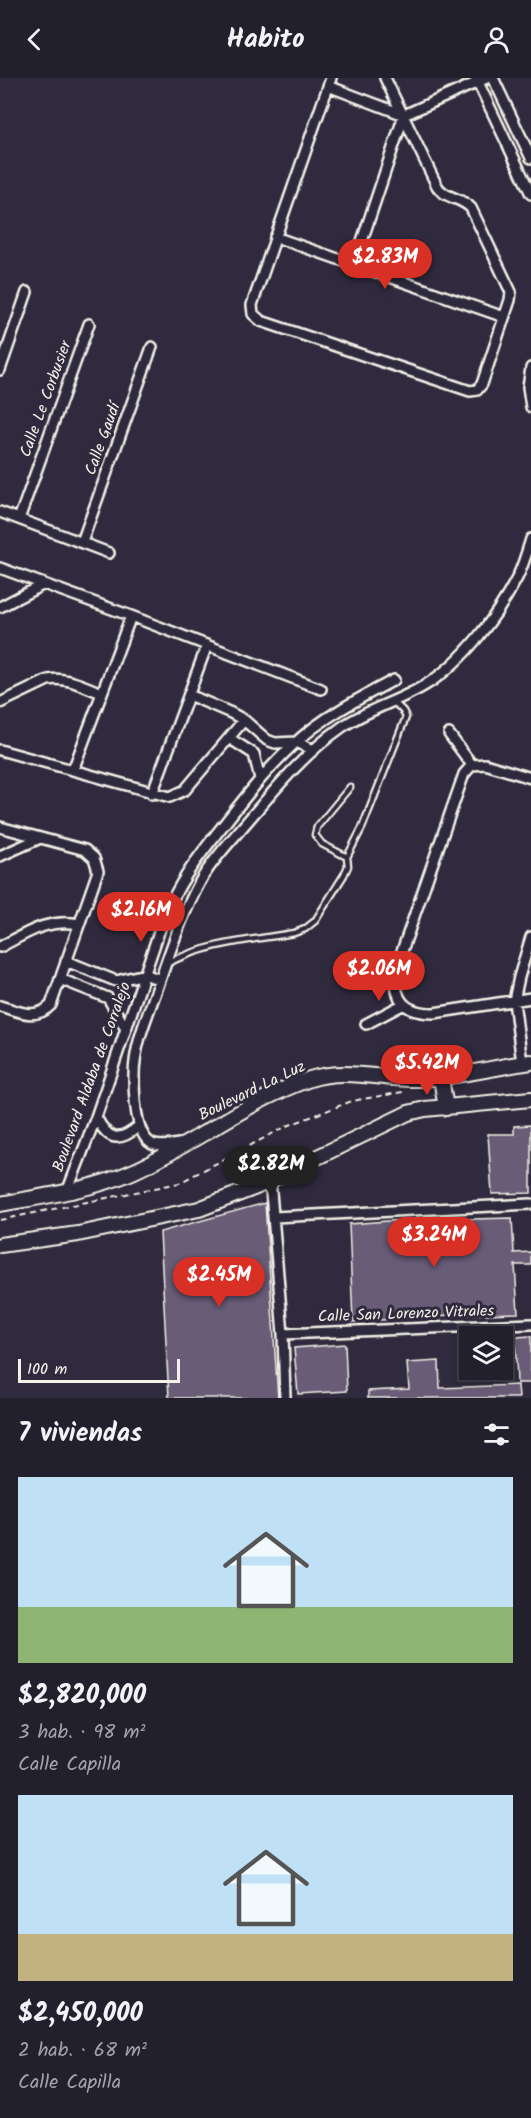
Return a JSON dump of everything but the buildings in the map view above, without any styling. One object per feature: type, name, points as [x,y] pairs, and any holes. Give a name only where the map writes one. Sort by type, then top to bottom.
[{"type":"main road","name":"Boulevard La Luz","points":[[0,1204],[67,1192],[131,1172],[311,1078],[339,1074],[392,1078],[441,1078],[527,1062]]},
{"type":"main road","points":[[441,1078],[446,1108]]},
{"type":"main road","points":[[0,1245],[78,1234],[199,1209],[238,1195],[408,1113],[531,1099]]},
{"type":"street","points":[[385,78],[404,115],[440,192],[466,203],[471,208],[511,292],[482,384],[477,390],[470,391],[261,321],[253,314],[252,305],[329,82],[404,115]]},
{"type":"street","points":[[493,78],[531,158]]},
{"type":"street","points":[[354,265],[404,115],[481,79],[527,176],[531,194]]},
{"type":"street","points":[[275,237],[504,317]]},
{"type":"street","points":[[0,370],[27,292]]},
{"type":"street","name":"Calle Le Corbusier","points":[[19,519],[89,324]]},
{"type":"street","name":"Calle Gaudí","points":[[82,542],[152,346]]},
{"type":"street","points":[[531,368],[528,387],[531,407]]},
{"type":"street","points":[[0,512],[109,553]]},
{"type":"street","name":"Boulevard Aldaba de Corralejo","points":[[139,1126],[134,1094],[134,1064],[138,1042],[189,902],[202,877],[273,790],[314,750],[342,727],[426,686],[461,657],[490,620],[518,577],[531,539]]},
{"type":"street","points":[[0,568],[321,689]]},
{"type":"street","points":[[0,607],[44,584]]},
{"type":"street","points":[[73,770],[131,616]]},
{"type":"street","points":[[152,794],[207,645]]},
{"type":"street","points":[[0,703],[55,678],[102,693]]},
{"type":"street","name":"Boulevard Aldaba de Corralejo","points":[[67,1192],[96,1117],[173,895],[190,867],[260,779],[296,742],[344,707],[394,680]]},
{"type":"street","points":[[189,695],[231,713],[267,740],[275,743],[296,742],[314,750]]},
{"type":"street","points":[[0,750],[170,798],[185,790],[243,720]]},
{"type":"street","points":[[449,734],[472,765]]},
{"type":"street","points":[[229,738],[254,754],[260,779]]},
{"type":"street","points":[[254,754],[267,740]]},
{"type":"street","points":[[531,778],[485,764],[472,765],[464,774],[396,968],[395,981],[404,1004],[410,1011],[434,1013],[531,998]]},
{"type":"street","points":[[0,827],[85,850],[94,858],[98,872],[51,1005],[41,1013],[32,1015],[0,1006]]},
{"type":"street","points":[[0,856],[38,838]]},
{"type":"street","points":[[0,946],[57,921],[79,924]]},
{"type":"street","points":[[527,1062],[514,1001],[531,937]]},
{"type":"street","points":[[66,962],[116,981],[145,974],[160,980]]},
{"type":"street","points":[[60,979],[108,998],[126,1029]]},
{"type":"street","points":[[108,998],[116,981]]},
{"type":"street","points":[[366,1024],[404,1004]]},
{"type":"street","points":[[96,1117],[106,1133],[112,1136],[126,1136],[139,1126],[146,1139],[153,1144],[163,1146],[184,1144]]},
{"type":"street","points":[[270,1180],[283,1334],[285,1398]]},
{"type":"street","points":[[274,1217],[531,1204]]},
{"type":"street","name":"Calle San Lorenzo Vitrales","points":[[283,1334],[531,1324]]},
{"type":"lane","points":[[166,964],[203,948],[294,933],[305,929],[315,921],[345,875],[348,866],[347,856],[366,819],[406,717],[393,701]]},
{"type":"lane","points":[[347,856],[322,844],[315,835],[317,827],[350,787]]},
{"type":"path","points":[[0,1220],[179,1183],[287,1126],[352,1101],[404,1091]]}]
